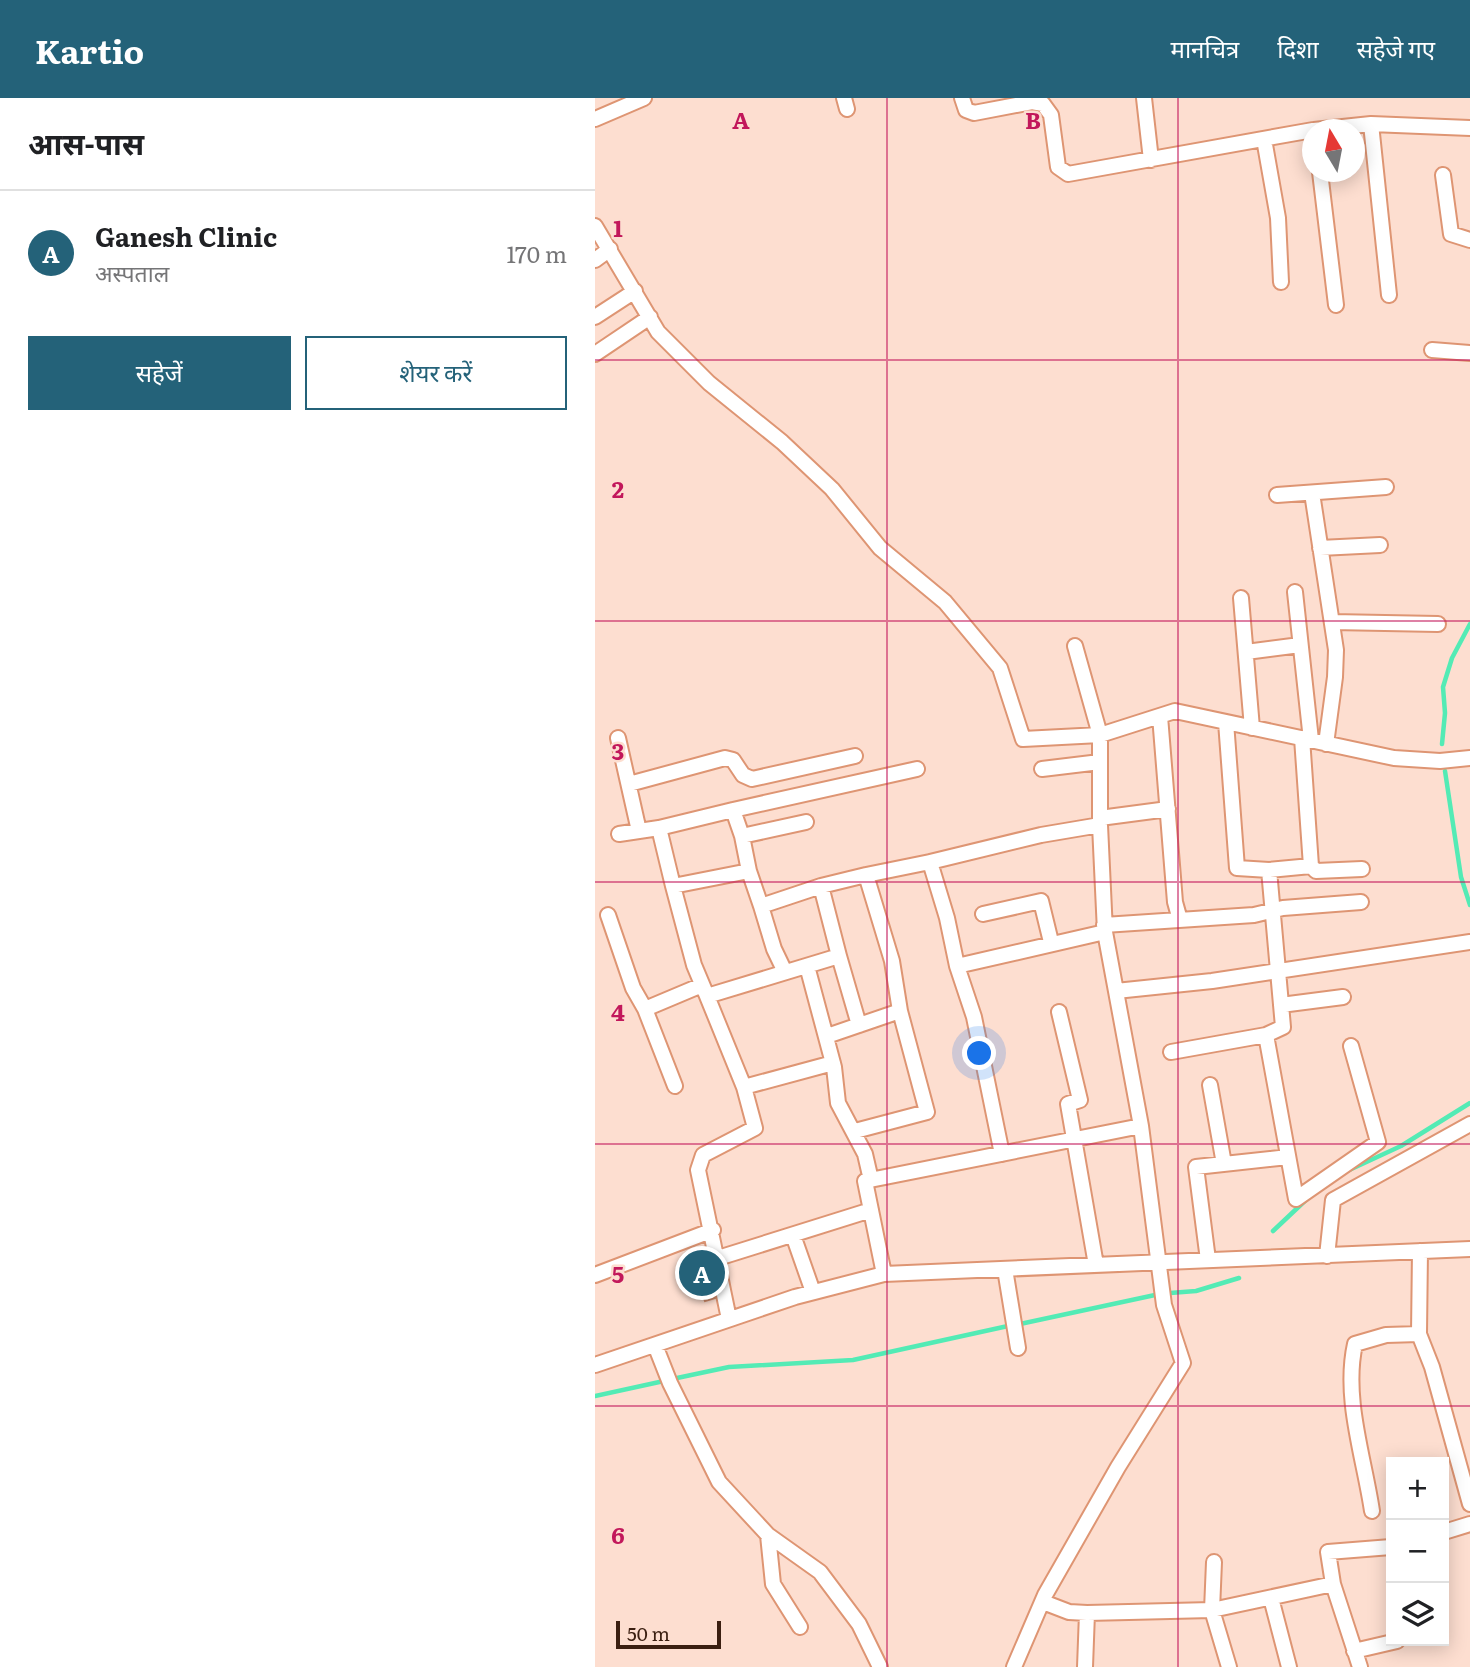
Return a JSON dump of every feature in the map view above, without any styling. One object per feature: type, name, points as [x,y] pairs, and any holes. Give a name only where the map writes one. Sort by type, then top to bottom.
[{"type":"street","points":[[595,119],[644,98]]},
{"type":"street","points":[[962,98],[966,110],[974,113],[1032,102],[1043,104],[1051,115],[1057,161],[1063,173],[1302,132]]},
{"type":"street","points":[[1144,98],[1151,160]]},
{"type":"street","points":[[1371,124],[1389,295]]},
{"type":"street","points":[[1365,125],[1470,128]]},
{"type":"street","points":[[1264,139],[1278,218],[1281,282]]},
{"type":"street","points":[[1443,175],[1451,234],[1470,240]]},
{"type":"street","points":[[1321,182],[1336,305]]},
{"type":"street","points":[[595,226],[658,332],[709,383],[782,442],[832,489],[880,548],[945,602],[1000,668],[1023,739],[1100,735],[1175,711],[1394,758],[1440,761],[1470,758]]},
{"type":"street","points":[[595,260],[610,249]]},
{"type":"street","points":[[595,317],[635,291]]},
{"type":"street","points":[[595,354],[650,317]]},
{"type":"street","points":[[1432,350],[1470,353]]},
{"type":"street","points":[[1277,495],[1386,487]]},
{"type":"street","points":[[1312,493],[1336,665],[1326,744]]},
{"type":"street","points":[[1320,548],[1380,545]]},
{"type":"street","points":[[1295,592],[1306,739],[1311,866],[1316,871],[1362,869]]},
{"type":"street","points":[[1241,598],[1252,727]]},
{"type":"street","points":[[1332,622],[1438,624]]},
{"type":"street","points":[[1246,652],[1300,645]]},
{"type":"street","points":[[1014,1667],[1042,1601],[1118,1467],[1183,1363],[1164,1305],[1161,1262],[1141,1126],[1105,928],[1100,822],[1100,735],[1075,646]]},
{"type":"street","points":[[1160,716],[1175,902],[1180,920]]},
{"type":"street","points":[[1227,722],[1237,868],[1269,870],[1311,866]]},
{"type":"street","points":[[618,738],[639,831]]},
{"type":"street","points":[[629,784],[725,758],[733,760],[743,775],[752,779],[855,755]]},
{"type":"street","points":[[1042,769],[1100,762]]},
{"type":"street","points":[[619,834],[659,828],[917,769]]},
{"type":"street","points":[[761,906],[821,886],[866,875],[1168,809]]},
{"type":"street","points":[[733,810],[773,949],[785,972]]},
{"type":"street","points":[[742,836],[806,822]]},
{"type":"street","points":[[659,828],[704,991],[744,1087],[755,1128],[703,1155],[698,1170],[713,1230],[729,1319]]},
{"type":"street","points":[[930,862],[947,918],[957,967],[974,1017],[1002,1154]]},
{"type":"street","points":[[1171,1052],[1266,1035],[1283,1027],[1269,870]]},
{"type":"street","points":[[673,886],[749,871]]},
{"type":"street","points":[[855,1130],[927,1112],[900,1011],[892,961],[866,875]]},
{"type":"street","points":[[821,886],[859,1025]]},
{"type":"street","points":[[983,914],[1041,901],[1051,942]]},
{"type":"street","points":[[957,967],[1105,928],[1254,915],[1272,910],[1361,902]]},
{"type":"street","points":[[608,915],[633,988],[645,1009],[675,1086]]},
{"type":"street","points":[[1116,991],[1470,942]]},
{"type":"street","points":[[645,1009],[839,956]]},
{"type":"street","points":[[807,966],[827,1036],[838,1103],[855,1130],[871,1180]]},
{"type":"street","points":[[1282,1005],[1343,997]]},
{"type":"street","points":[[827,1036],[900,1011]]},
{"type":"street","points":[[1059,1012],[1080,1100],[1068,1104],[1096,1265]]},
{"type":"street","points":[[1266,1035],[1296,1199],[1378,1142],[1351,1046]]},
{"type":"street","points":[[744,1087],[833,1063]]},
{"type":"street","points":[[1210,1085],[1224,1164]]},
{"type":"street","points":[[1327,1256],[1333,1200],[1470,1124]]},
{"type":"street","points":[[884,1274],[865,1181],[1141,1126]]},
{"type":"street","points":[[1207,1260],[1196,1167],[1287,1157]]},
{"type":"street","points":[[718,1258],[871,1209]]},
{"type":"street","points":[[595,1275],[713,1230]]},
{"type":"street","points":[[793,1235],[813,1292]]},
{"type":"street","points":[[595,1366],[813,1292],[884,1274],[1470,1249]]},
{"type":"street","points":[[1420,1251],[1419,1334],[1432,1367],[1470,1504]]},
{"type":"street","points":[[1005,1269],[1019,1348]]},
{"type":"street","points":[[1372,1511],[1351,1382],[1355,1344],[1386,1335],[1419,1334]]},
{"type":"street","points":[[655,1345],[719,1482],[740,1501],[768,1535],[820,1572],[859,1623],[880,1667]]},
{"type":"street","points":[[1449,1530],[1470,1524]]},
{"type":"street","points":[[768,1535],[773,1584],[800,1627]]},
{"type":"street","points":[[1360,1667],[1333,1584],[1328,1552],[1386,1547]]},
{"type":"street","points":[[1214,1562],[1212,1610],[1229,1667]]},
{"type":"street","points":[[1042,1601],[1069,1612],[1087,1613],[1212,1610],[1333,1584]]},
{"type":"street","points":[[1271,1598],[1289,1667]]},
{"type":"street","points":[[1085,1667],[1087,1613]]},
{"type":"street","points":[[1354,1651],[1386,1644]]},
{"type":"building","points":[[707,1258],[715,1298],[705,1301],[691,1264]]},
{"type":"waterway","points":[[1442,744],[1445,713],[1443,687],[1452,658],[1470,624]]},
{"type":"waterway","points":[[1445,771],[1461,877],[1470,905]]},
{"type":"waterway","points":[[1347,1171],[1401,1146],[1470,1103]]},
{"type":"waterway","points":[[1273,1231],[1308,1198]]},
{"type":"waterway","points":[[1170,1293],[1196,1291],[1239,1278]]},
{"type":"waterway","points":[[1020,1324],[1155,1295]]},
{"type":"waterway","points":[[677,1378],[729,1367],[853,1360],[1008,1326]]},
{"type":"waterway","points":[[595,1396],[664,1381]]},
{"type":"place","name":"Ganesh Clinic","points":[[702,1273]]}]
